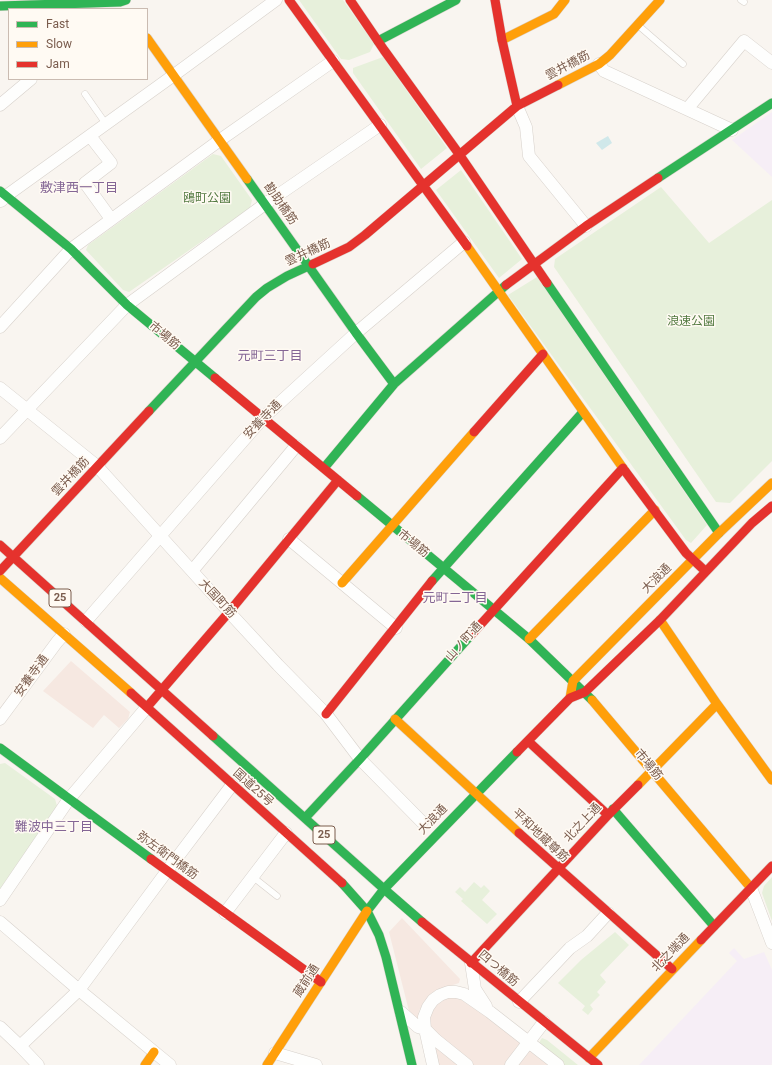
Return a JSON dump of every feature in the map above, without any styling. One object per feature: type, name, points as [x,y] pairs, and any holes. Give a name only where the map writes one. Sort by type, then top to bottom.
[{"type":"main road","points":[[288,0],[499,290],[623,468],[686,553],[705,571]]},
{"type":"main road","points":[[350,0],[459,154],[719,533]]},
{"type":"main road","points":[[378,41],[456,0]]},
{"type":"main road","points":[[495,0],[502,40],[517,106]]},
{"type":"main road","points":[[502,40],[554,14],[565,0]]},
{"type":"main road","name":"雲井橋筋","points":[[0,570],[256,297],[287,276],[349,247],[517,106],[599,64],[610,55],[660,0]]},
{"type":"main road","points":[[0,6],[120,4]]},
{"type":"main road","name":"勘助橋筋","points":[[148,39],[356,333],[394,384]]},
{"type":"main road","points":[[324,468],[394,384],[499,290],[586,226],[772,103]]},
{"type":"main road","name":"市場筋","points":[[2,196],[71,249],[127,305],[529,639],[585,692],[751,888]]},
{"type":"main road","points":[[342,583],[543,354]]},
{"type":"main road","points":[[326,714],[443,568],[583,412]]},
{"type":"main road","name":"山ノ町通","points":[[305,818],[623,468]]},
{"type":"main road","points":[[147,707],[229,612],[338,480]]},
{"type":"main road","name":"大浪通","points":[[573,681],[719,533],[772,483]]},
{"type":"main road","name":"大浪通","points":[[367,911],[384,889],[570,698],[585,692],[660,620],[752,523],[772,506]]},
{"type":"main road","points":[[529,639],[654,510]]},
{"type":"main road","name":"国道25号","points":[[0,545],[384,889]]},
{"type":"main road","name":"国道25号","points":[[0,578],[147,707],[348,888],[367,911],[379,935],[400,1011],[412,1065]]},
{"type":"main road","points":[[660,620],[717,704],[772,780]]},
{"type":"main road","points":[[570,698],[573,681]]},
{"type":"main road","name":"北之上通","points":[[471,963],[557,868],[717,704]]},
{"type":"main road","name":"平和地蔵尊筋","points":[[395,719],[557,868],[672,969]]},
{"type":"main road","points":[[528,741],[611,812],[714,926]]},
{"type":"main road","name":"弥左衛門橋筋","points":[[1,750],[321,982]]},
{"type":"main road","name":"北之端通","points":[[589,1058],[672,969],[772,866]]},
{"type":"main road","name":"四つ橋筋","points":[[384,889],[471,963],[598,1065]]},
{"type":"main road","name":"蔵前通","points":[[267,1065],[367,911]]},
{"type":"main road","points":[[145,1065],[154,1052]]},
{"type":"street","points":[[2,196],[90,136],[276,0]]},
{"type":"street","points":[[688,108],[744,41],[772,63]]},
{"type":"street","points":[[0,327],[39,280],[71,249],[110,219],[333,60]]},
{"type":"street","points":[[599,64],[604,71],[688,108],[732,130]]},
{"type":"street","points":[[0,105],[29,80]]},
{"type":"street","points":[[517,106],[526,127],[529,156],[586,226]]},
{"type":"street","points":[[0,438],[127,305],[265,204],[380,125]]},
{"type":"street","points":[[90,136],[111,163],[84,184],[110,219]]},
{"type":"street","name":"安養寺通","points":[[86,621],[263,418],[356,333],[464,242]]},
{"type":"street","name":"大国町筋","points":[[0,388],[97,466],[229,612],[326,714],[360,759],[422,822]]},
{"type":"street","points":[[192,571],[296,446]]},
{"type":"street","points":[[289,539],[396,628]]},
{"type":"street","name":"安養寺通","points":[[0,719],[64,634]]},
{"type":"street","points":[[0,900],[69,799],[147,707]]},
{"type":"street","points":[[20,1046],[79,990],[166,870],[232,785]]},
{"type":"street","points":[[225,913],[286,833]]},
{"type":"street","name":"市場筋","points":[[751,888],[772,943]]},
{"type":"street","points":[[519,1002],[570,948],[587,936],[608,912]]},
{"type":"street","points":[[0,922],[170,1065]]},
{"type":"street","points":[[471,963],[475,989],[490,1012]]},
{"type":"street","points":[[433,1065],[425,1029],[424,1017],[433,1000],[448,992],[464,994],[490,1012],[558,1065]]},
{"type":"street","points":[[400,1011],[418,1027],[425,1029],[467,1065]]},
{"type":"street","points":[[511,1065],[544,1022]]},
{"type":"street","points":[[0,1027],[38,1065]]},
{"type":"street","points":[[275,1053],[316,1065]]},
{"type":"lane","points":[[638,24],[683,64]]},
{"type":"lane","points":[[84,94],[106,124]]},
{"type":"lane","points":[[253,877],[277,896]]},
{"type":"shaded area","points":[[772,112],[772,177],[732,140]]},
{"type":"shaded area","points":[[71,661],[130,712],[128,719],[119,728],[104,715],[93,728],[43,691]]},
{"type":"shaded area","points":[[402,918],[460,979],[459,983],[438,990],[431,995],[424,1002],[419,1011],[418,1020],[410,1015],[389,932]]},
{"type":"shaded area","points":[[734,948],[744,959],[764,952],[772,970],[771,1065],[639,1065],[737,961],[729,953]]},
{"type":"shaded area","points":[[452,995],[464,998],[551,1065],[438,1065],[428,1020],[432,1007],[442,999]]},
{"type":"green space","points":[[299,0],[343,0],[374,44],[370,52],[349,60],[341,59]]},
{"type":"green space","points":[[383,57],[447,148],[421,169],[353,73],[353,68]]},
{"type":"green space","name":"鴎町公園","points":[[213,154],[221,156],[252,200],[250,208],[129,292],[123,290],[86,250],[88,245]]},
{"type":"green space","points":[[461,170],[522,259],[499,278],[436,190]]},
{"type":"green space","name":"浪速公園","points":[[661,187],[709,243],[772,200],[772,461],[730,503],[716,502],[554,267],[555,259]]},
{"type":"green space","points":[[537,277],[707,525],[691,543],[686,540],[508,295]]},
{"type":"green space","points":[[5,763],[55,799],[57,806],[0,889],[0,764]]},
{"type":"green space","points":[[772,877],[772,921],[762,893],[764,886]]},
{"type":"green space","points":[[474,882],[481,888],[484,885],[490,891],[482,900],[497,914],[487,924],[461,901],[463,899],[455,892],[460,887],[465,892]]},
{"type":"green space","points":[[615,932],[629,945],[600,975],[606,982],[597,992],[600,995],[590,1005],[593,1009],[588,1015],[582,1010],[585,1006],[558,983],[581,960]]},
{"type":"green space","points":[[542,1038],[547,1040],[578,1065],[563,1065],[539,1044]]},
{"type":"water","points":[[608,136],[612,143],[602,150],[596,143]]},
{"type":"traffic: fast","points":[[0,6],[120,2],[126,0]]},
{"type":"traffic: fast","points":[[378,41],[456,0]]},
{"type":"traffic: fast","points":[[658,178],[772,103]]},
{"type":"traffic: fast","points":[[247,179],[394,384]]},
{"type":"traffic: fast","points":[[0,191],[71,249],[127,305],[215,378]]},
{"type":"traffic: fast","points":[[149,411],[256,297],[267,288],[287,276],[313,264]]},
{"type":"traffic: fast","points":[[547,283],[719,533]]},
{"type":"traffic: fast","points":[[324,468],[394,384],[506,285]]},
{"type":"traffic: fast","points":[[432,581],[583,412]]},
{"type":"traffic: fast","points":[[357,496],[529,639],[592,700]]},
{"type":"traffic: fast","points":[[305,818],[471,635]]},
{"type":"traffic: fast","points":[[213,736],[384,889],[367,911]]},
{"type":"traffic: fast","points":[[0,748],[151,859]]},
{"type":"traffic: fast","points":[[422,922],[384,889],[517,752]]},
{"type":"traffic: fast","points":[[613,809],[714,926]]},
{"type":"traffic: fast","points":[[342,883],[367,911],[379,935],[386,957],[412,1065]]},
{"type":"traffic: slow","points":[[502,40],[554,14],[565,0]]},
{"type":"traffic: slow","points":[[558,85],[599,64],[610,55],[660,0]]},
{"type":"traffic: slow","points":[[148,39],[247,179]]},
{"type":"traffic: slow","points":[[467,246],[625,471]]},
{"type":"traffic: slow","points":[[342,583],[474,432]]},
{"type":"traffic: slow","points":[[570,698],[573,681],[719,533],[772,483]]},
{"type":"traffic: slow","points":[[529,639],[655,510]]},
{"type":"traffic: slow","points":[[0,578],[131,693]]},
{"type":"traffic: slow","points":[[660,620],[717,704],[772,780]]},
{"type":"traffic: slow","points":[[592,700],[751,888]]},
{"type":"traffic: slow","points":[[638,785],[717,704]]},
{"type":"traffic: slow","points":[[395,719],[519,833]]},
{"type":"traffic: slow","points":[[267,1065],[367,911]]},
{"type":"traffic: slow","points":[[589,1058],[701,940]]},
{"type":"traffic: slow","points":[[145,1065],[154,1052]]},
{"type":"traffic: jam","points":[[289,0],[467,246]]},
{"type":"traffic: jam","points":[[350,0],[459,154],[547,283]]},
{"type":"traffic: jam","points":[[495,0],[502,40],[517,106]]},
{"type":"traffic: jam","points":[[313,264],[349,247],[517,106],[558,85]]},
{"type":"traffic: jam","points":[[506,285],[586,226],[658,178]]},
{"type":"traffic: jam","points":[[474,432],[543,354]]},
{"type":"traffic: jam","points":[[215,378],[357,496]]},
{"type":"traffic: jam","points":[[0,571],[149,411]]},
{"type":"traffic: jam","points":[[471,635],[623,468]]},
{"type":"traffic: jam","points":[[625,471],[686,553],[703,569]]},
{"type":"traffic: jam","points":[[147,707],[229,612],[338,480]]},
{"type":"traffic: jam","points":[[517,752],[570,698],[585,692],[660,620],[752,523],[772,506]]},
{"type":"traffic: jam","points":[[0,545],[213,736]]},
{"type":"traffic: jam","points":[[326,714],[432,581]]},
{"type":"traffic: jam","points":[[131,693],[342,883]]},
{"type":"traffic: jam","points":[[528,741],[608,815]]},
{"type":"traffic: jam","points":[[471,963],[608,815],[638,785]]},
{"type":"traffic: jam","points":[[519,833],[672,969]]},
{"type":"traffic: jam","points":[[151,859],[321,982]]},
{"type":"traffic: jam","points":[[701,940],[772,866]]},
{"type":"traffic: jam","points":[[422,922],[598,1065]]},
{"type":"district","name":"敷津西一丁目","points":[[79,189]]},
{"type":"district","name":"元町三丁目","points":[[270,357]]},
{"type":"district","name":"元町二丁目","points":[[455,599]]},
{"type":"district","name":"難波中三丁目","points":[[54,828]]}]
